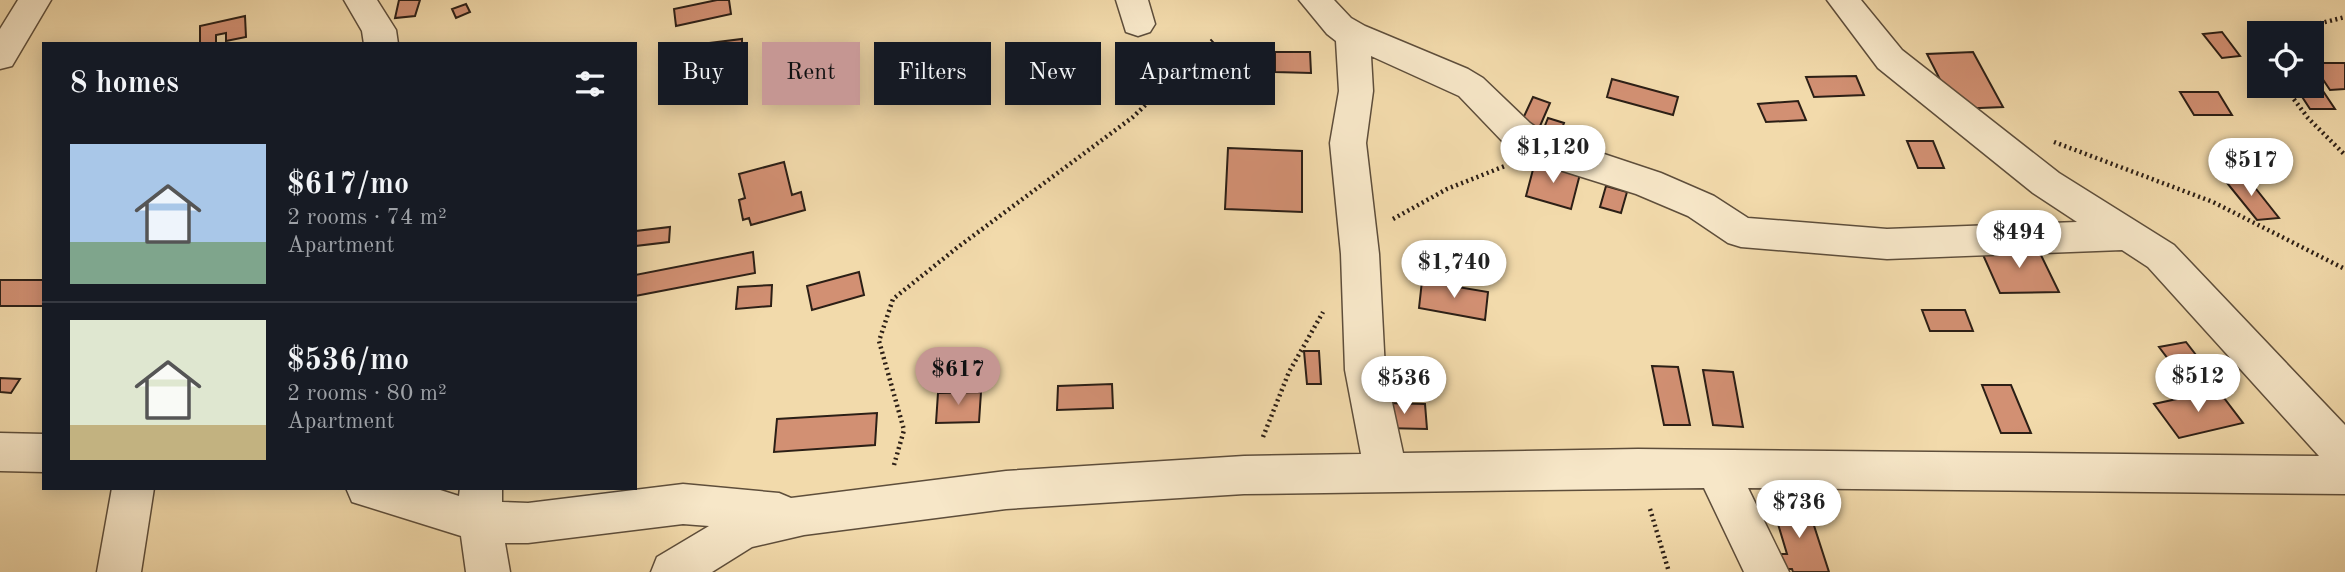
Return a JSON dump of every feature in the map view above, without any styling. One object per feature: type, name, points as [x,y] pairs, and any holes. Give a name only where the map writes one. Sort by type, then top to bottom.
[{"type":"street","points":[[0,57],[35,0]]},
{"type":"street","points":[[360,0],[379,30],[381,42]]},
{"type":"street","points":[[1315,0],[1339,26],[1353,34],[1471,87],[1517,133],[1534,145],[1560,156],[1648,183],[1701,206],[1741,232],[1887,244],[2128,235]]},
{"type":"street","points":[[1843,0],[1890,59],[2046,183],[2161,256],[2345,454]]},
{"type":"street","points":[[1353,34],[1356,90],[1348,143],[1360,254],[1365,370],[1386,472]]},
{"type":"street","points":[[0,452],[42,453]]},
{"type":"street","points":[[673,572],[743,529],[804,515],[1006,491],[1244,475],[1638,468],[2345,475]]},
{"type":"street","points":[[1716,469],[1767,572]]},
{"type":"street","points":[[119,572],[133,490]]},
{"type":"street","points":[[380,490],[481,505],[527,523],[683,504],[804,515]]},
{"type":"street","points":[[481,505],[488,572]]},
{"type":"path","points":[[2324,22],[2345,17]]},
{"type":"path","points":[[891,474],[904,430],[879,341],[893,299],[958,247],[1133,117],[1213,40]]},
{"type":"path","points":[[2293,98],[2308,118],[2345,155]]},
{"type":"path","points":[[2051,141],[2103,158],[2213,202],[2345,269]]},
{"type":"path","points":[[1638,468],[1670,572]]},
{"type":"building","points":[[399,0],[420,0],[415,16],[395,18]]},
{"type":"building","points":[[729,0],[731,14],[676,26],[674,9]]},
{"type":"building","points":[[466,4],[470,12],[456,18],[452,9]]},
{"type":"building","points":[[245,16],[246,37],[226,41],[226,33],[216,35],[216,42],[200,42],[200,26]]},
{"type":"building","points":[[2222,32],[2240,56],[2222,58],[2203,34]]},
{"type":"building","points":[[742,39],[742,42],[718,42]]},
{"type":"building","points":[[1275,52],[1310,52],[1311,73],[1275,72]]},
{"type":"building","points":[[1973,52],[2003,107],[1955,109],[1927,54]]},
{"type":"building","points":[[2324,63],[2345,63],[2345,89],[2330,90],[2324,81]]},
{"type":"building","points":[[1856,76],[1864,95],[1814,97],[1806,77]]},
{"type":"building","points":[[1612,79],[1678,97],[1673,115],[1607,97]]},
{"type":"building","points":[[2180,92],[2218,92],[2232,115],[2194,115]]},
{"type":"building","points":[[2324,92],[2335,109],[2310,109],[2303,98],[2324,98]]},
{"type":"building","points":[[1533,97],[1550,103],[1537,133],[1519,127]]},
{"type":"building","points":[[1798,101],[1806,120],[1766,122],[1758,104]]},
{"type":"building","points":[[1548,118],[1564,123],[1558,138],[1542,133]]},
{"type":"building","points":[[1907,141],[1933,141],[1944,168],[1918,168]]},
{"type":"building","points":[[1228,148],[1302,151],[1302,212],[1225,209]]},
{"type":"building","points":[[784,162],[792,195],[801,192],[805,210],[751,225],[749,218],[743,220],[739,200],[745,198],[739,174]]},
{"type":"building","points":[[1535,162],[1580,174],[1571,209],[1526,196]]},
{"type":"building","points":[[2245,175],[2279,218],[2257,220],[2223,178]]},
{"type":"building","points":[[1606,186],[1627,192],[1621,213],[1600,207]]},
{"type":"building","points":[[670,227],[669,242],[637,246],[637,231]]},
{"type":"building","points":[[2037,247],[2059,292],[2000,293],[1980,248]]},
{"type":"building","points":[[753,252],[755,273],[637,296],[637,275]]},
{"type":"building","points":[[859,272],[864,295],[812,310],[807,286]]},
{"type":"building","points":[[0,280],[42,280],[42,306],[0,306]]},
{"type":"building","points":[[1422,281],[1488,292],[1485,320],[1419,308]]},
{"type":"building","points":[[772,285],[771,306],[736,309],[738,287]]},
{"type":"building","points":[[1922,310],[1965,310],[1973,331],[1930,331]]},
{"type":"building","points":[[2186,342],[2213,377],[2187,384],[2159,347]]},
{"type":"building","points":[[1304,351],[1319,351],[1321,384],[1307,384]]},
{"type":"building","points":[[1652,366],[1678,367],[1690,425],[1664,425]]},
{"type":"building","points":[[1703,370],[1733,372],[1743,427],[1713,425]]},
{"type":"building","points":[[0,378],[20,379],[11,393],[0,392]]},
{"type":"building","points":[[1112,384],[1113,408],[1057,410],[1058,386]]},
{"type":"building","points":[[1982,385],[2011,385],[2031,433],[2001,433]]},
{"type":"building","points":[[2218,390],[2243,423],[2179,438],[2154,404]]},
{"type":"building","points":[[981,392],[979,422],[936,423],[938,393]]},
{"type":"building","points":[[1382,403],[1425,404],[1427,429],[1384,428]]},
{"type":"building","points":[[877,413],[875,445],[774,452],[777,419]]},
{"type":"building","points":[[1772,504],[1807,504],[1829,572],[1777,569],[1773,554],[1787,554]]}]
